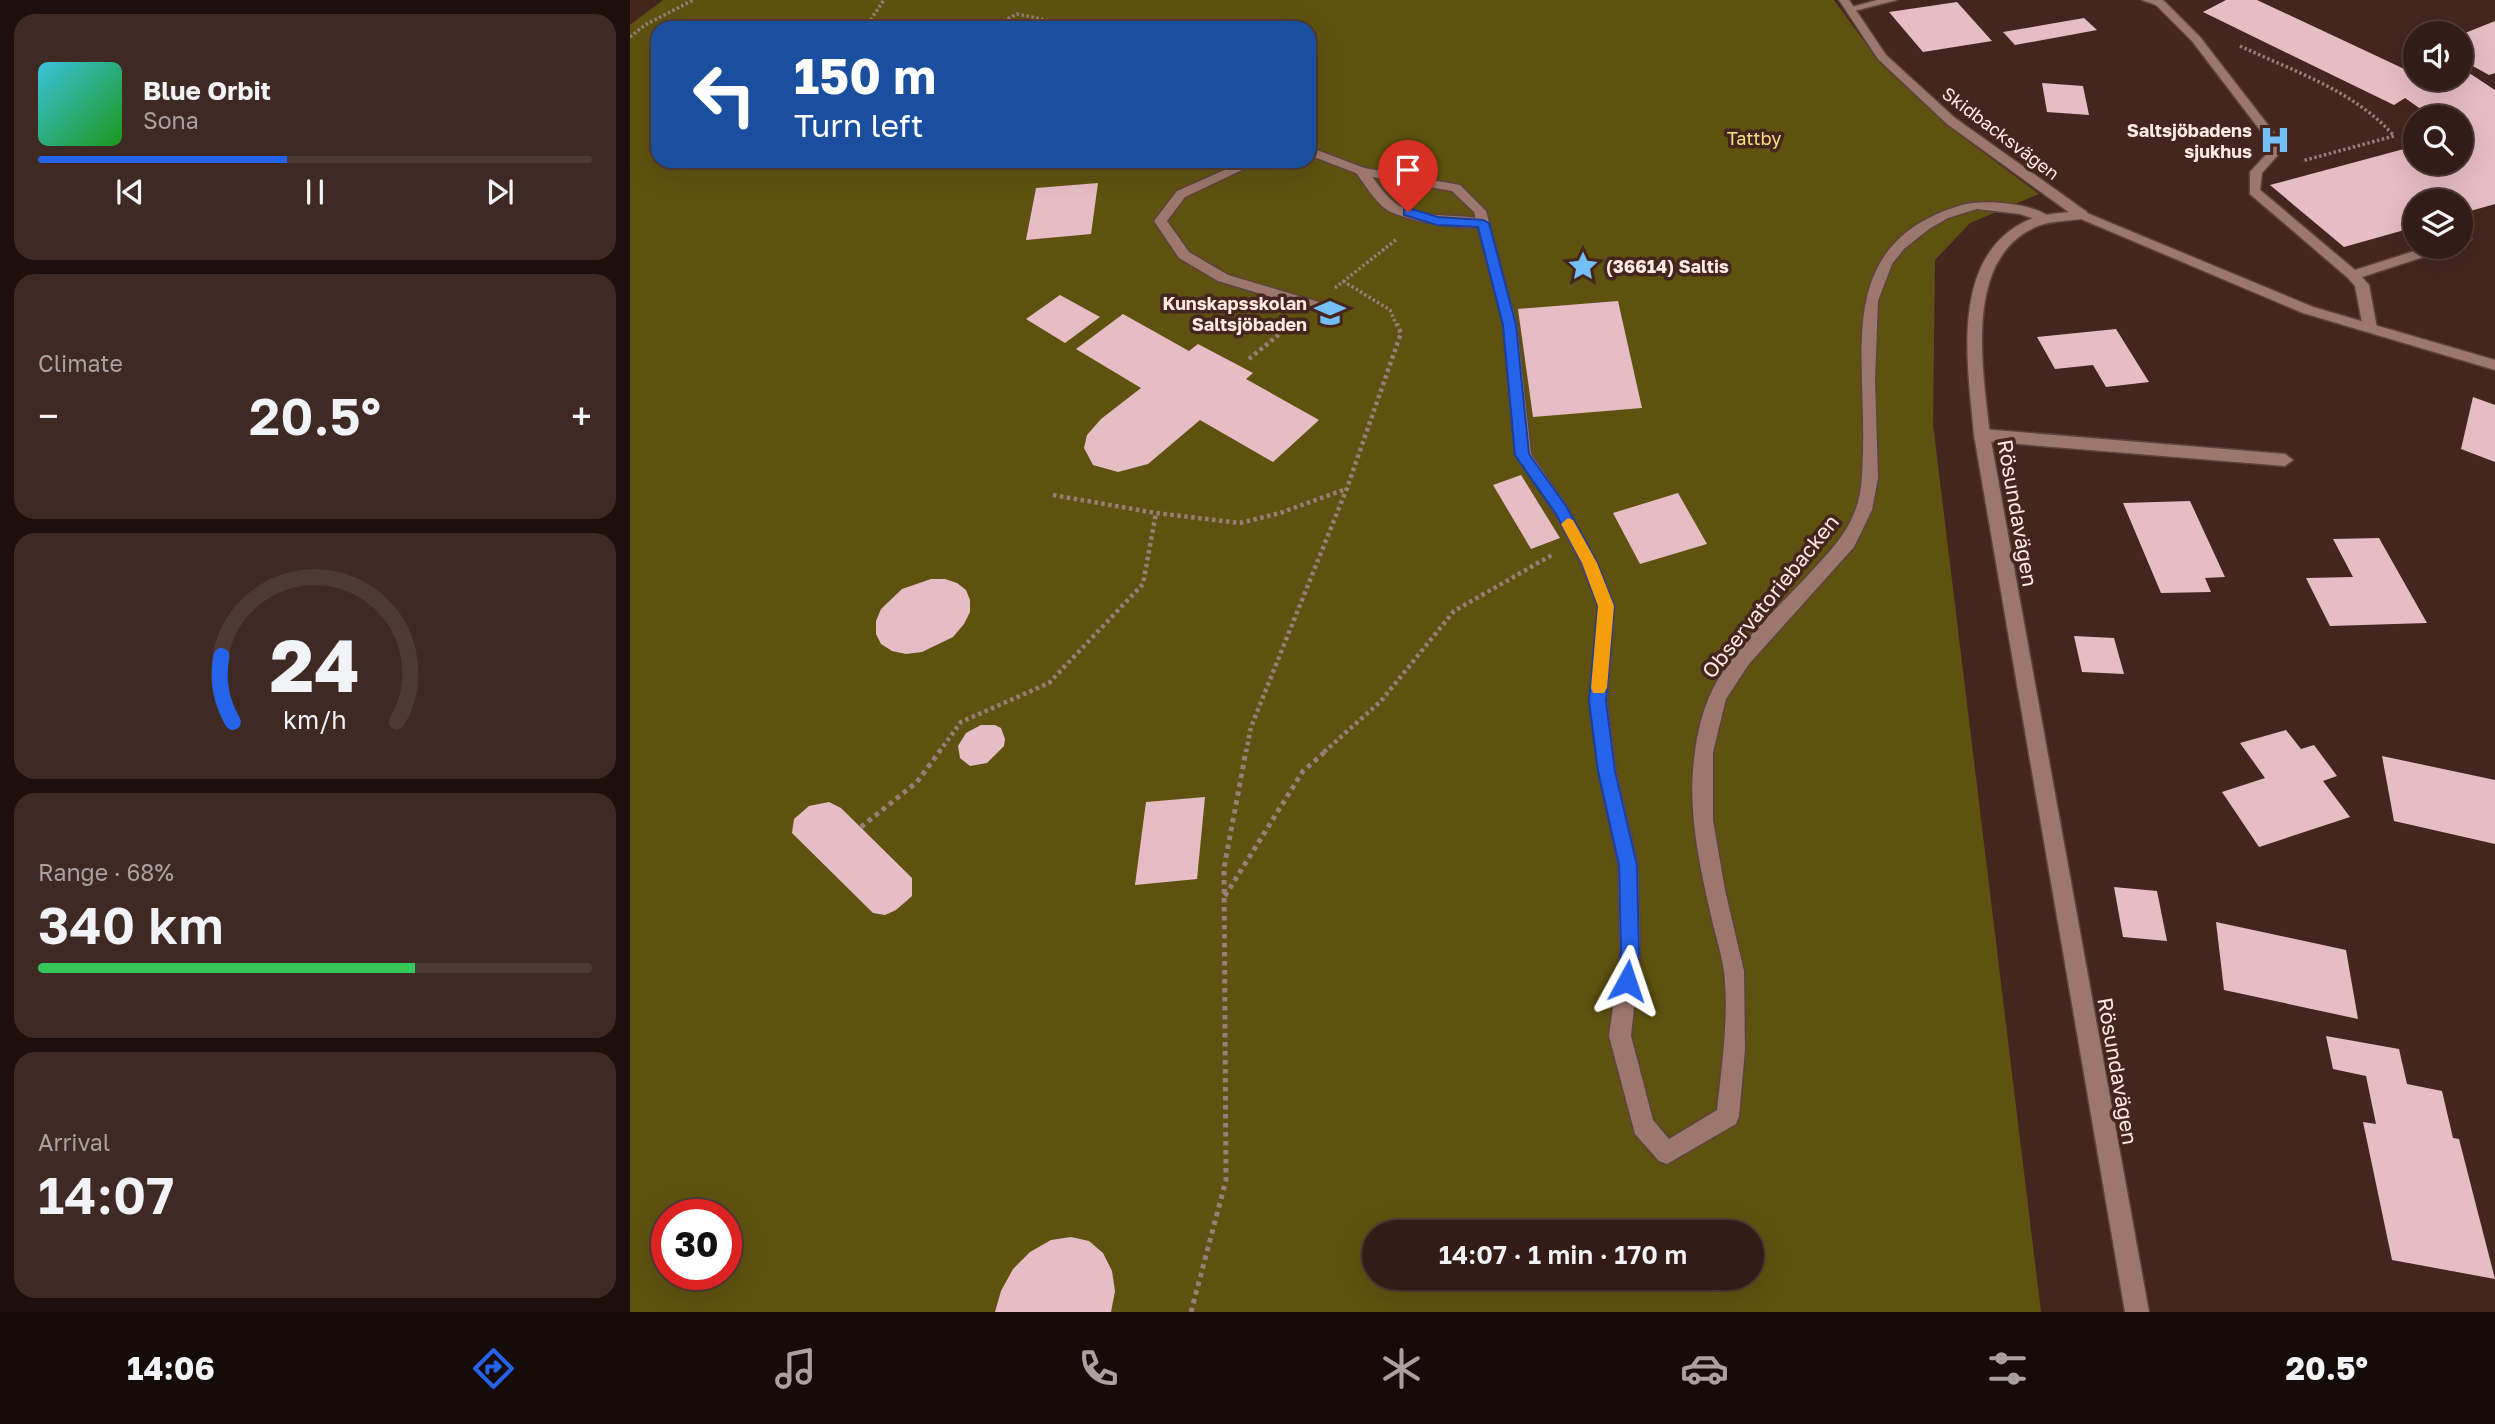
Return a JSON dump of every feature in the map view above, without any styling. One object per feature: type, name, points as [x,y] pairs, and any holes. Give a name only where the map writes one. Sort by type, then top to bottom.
[{"type":"street","name":"Skidbacksvägen","points":[[1892,0],[1847,4],[1882,57],[1951,121],[2082,215]]},
{"type":"street","points":[[2147,0],[2159,2],[2196,39],[2279,147],[2256,172],[2253,191],[2362,285],[2370,328]]},
{"type":"street","name":"Observatoriebacken","points":[[1316,154],[1361,172],[1456,188],[1480,211],[1510,325],[1522,455],[1561,510],[1589,563],[1606,606],[1598,701],[1607,771],[1628,865],[1630,954],[1620,1036],[1643,1126],[1667,1153],[1728,1116],[1734,1050],[1734,971],[1715,890],[1703,820],[1703,752],[1718,696],[1737,668],[1847,542],[1864,510],[1870,478],[1868,380],[1871,301],[1886,263],[1899,246],[1924,226],[1943,215],[1977,205],[2022,210],[2046,219]]},
{"type":"street","points":[[1239,168],[1181,194],[1160,221],[1184,255],[1223,278],[1314,305]]},
{"type":"street","points":[[1361,172],[1391,207],[1437,221],[1483,223]]},
{"type":"street","name":"Rösundavägen","points":[[2137,1312],[1982,435],[1974,344],[1981,286],[1992,257],[2012,235],[2027,225],[2046,219],[2082,215],[2284,301],[2495,365]]},
{"type":"street","points":[[2353,275],[2403,259]]},
{"type":"street","points":[[1982,435],[2285,460]]},
{"type":"path","points":[[653,21],[693,0]]},
{"type":"path","points":[[870,21],[884,0]]},
{"type":"path","points":[[1004,21],[1017,14],[1052,21]]},
{"type":"path","points":[[630,37],[651,22]]},
{"type":"path","points":[[2240,46],[2357,105],[2387,127],[2394,136],[2277,167],[2264,163]]},
{"type":"path","points":[[1353,272],[1425,217]]},
{"type":"path","points":[[1191,1312],[1226,1180],[1224,867],[1251,727],[1347,488],[1401,333],[1390,310],[1343,281]]},
{"type":"path","points":[[1249,359],[1283,331]]},
{"type":"path","points":[[1053,495],[1156,513],[1240,523],[1280,513],[1347,488]]},
{"type":"path","points":[[861,827],[917,782],[961,722],[1049,683],[1143,584],[1156,513]]},
{"type":"path","points":[[1224,897],[1303,771],[1381,701],[1454,611],[1577,541]]},
{"type":"green space","name":"Tattby","points":[[663,0],[1834,0],[1880,63],[1949,127],[2039,194],[1970,223],[1935,260],[1933,424],[2041,1312],[630,1312],[630,25]]},
{"type":"building","points":[[2226,0],[2257,0],[2403,68],[2403,91],[2473,91],[2473,76],[2495,90],[2495,204],[2473,210],[2473,189],[2403,189],[2403,230],[2344,247],[2270,185],[2403,149],[2403,175],[2473,175],[2473,105],[2415,105],[2405,98],[2394,105],[2203,12]]},
{"type":"building","points":[[1957,2],[1992,41],[1923,52],[1889,12]]},
{"type":"building","points":[[2084,18],[2097,30],[2015,45],[2003,32]]},
{"type":"building","points":[[2495,21],[2495,73],[2489,75],[2473,66],[2473,30]]},
{"type":"building","points":[[2042,83],[2083,86],[2089,115],[2047,112]]},
{"type":"building","points":[[1098,183],[1091,234],[1026,240],[1036,188]]},
{"type":"building","points":[[1060,295],[1100,317],[1065,343],[1026,319]]},
{"type":"building","points":[[1618,301],[1642,408],[1533,417],[1518,309]]},
{"type":"building","points":[[1123,314],[1189,351],[1198,344],[1253,373],[1246,379],[1319,420],[1273,462],[1200,420],[1148,464],[1118,472],[1093,465],[1084,448],[1087,435],[1101,419],[1141,388],[1076,349]]},
{"type":"building","points":[[2116,329],[2149,382],[2106,387],[2093,365],[2055,369],[2037,337]]},
{"type":"building","points":[[2473,397],[2495,405],[2495,462],[2461,449]]},
{"type":"building","points":[[1521,475],[1560,538],[1531,549],[1493,485]]},
{"type":"building","points":[[1678,493],[1707,544],[1640,564],[1613,513]]},
{"type":"building","points":[[2190,501],[2225,577],[2205,578],[2211,592],[2161,593],[2123,503]]},
{"type":"building","points":[[2379,538],[2427,623],[2330,626],[2306,578],[2353,577],[2333,539]]},
{"type":"building","points":[[931,579],[945,579],[966,590],[970,600],[970,612],[964,624],[953,637],[922,652],[906,654],[892,651],[881,644],[876,634],[876,621],[881,609],[902,589]]},
{"type":"building","points":[[2074,636],[2114,638],[2124,674],[2082,672]]},
{"type":"building","points":[[981,725],[1001,728],[1005,739],[1004,746],[987,763],[970,766],[960,758],[958,746],[966,733]]},
{"type":"building","points":[[2286,730],[2301,749],[2314,745],[2337,776],[2323,781],[2350,817],[2259,847],[2222,792],[2265,778],[2240,743]]},
{"type":"building","points":[[2382,756],[2495,780],[2495,844],[2394,821]]},
{"type":"building","points":[[1205,797],[1197,879],[1135,885],[1146,802]]},
{"type":"building","points":[[829,802],[841,808],[912,878],[912,896],[896,910],[885,915],[873,913],[792,833],[794,819],[809,806]]},
{"type":"building","points":[[2114,887],[2157,891],[2167,941],[2123,937]]},
{"type":"building","points":[[2216,922],[2346,950],[2358,1019],[2224,990]]},
{"type":"building","points":[[2326,1036],[2399,1049],[2407,1084],[2442,1091],[2453,1138],[2459,1139],[2495,1279],[2392,1260],[2363,1122],[2376,1124],[2366,1076],[2333,1069]]},
{"type":"building","points":[[1071,1237],[1089,1241],[1103,1253],[1112,1271],[1115,1291],[1111,1312],[995,1312],[1001,1291],[1013,1269],[1030,1252],[1051,1240]]},
{"type":"slow traffic","points":[[1568,524],[1589,563],[1606,606],[1599,688]]},
{"type":"place","name":"Saltsjöbadens sjukhus","points":[[2275,140]]},
{"type":"place","name":"(36614) Saltis","points":[[1583,266]]},
{"type":"place","name":"Kunskapsskolan Saltsjöbaden","points":[[1330,313]]},
{"type":"route","points":[[1408,212],[1437,221],[1483,223],[1510,325],[1522,455],[1561,510],[1589,563],[1606,606],[1598,701],[1607,771],[1628,865],[1630,954],[1627,981]]}]
